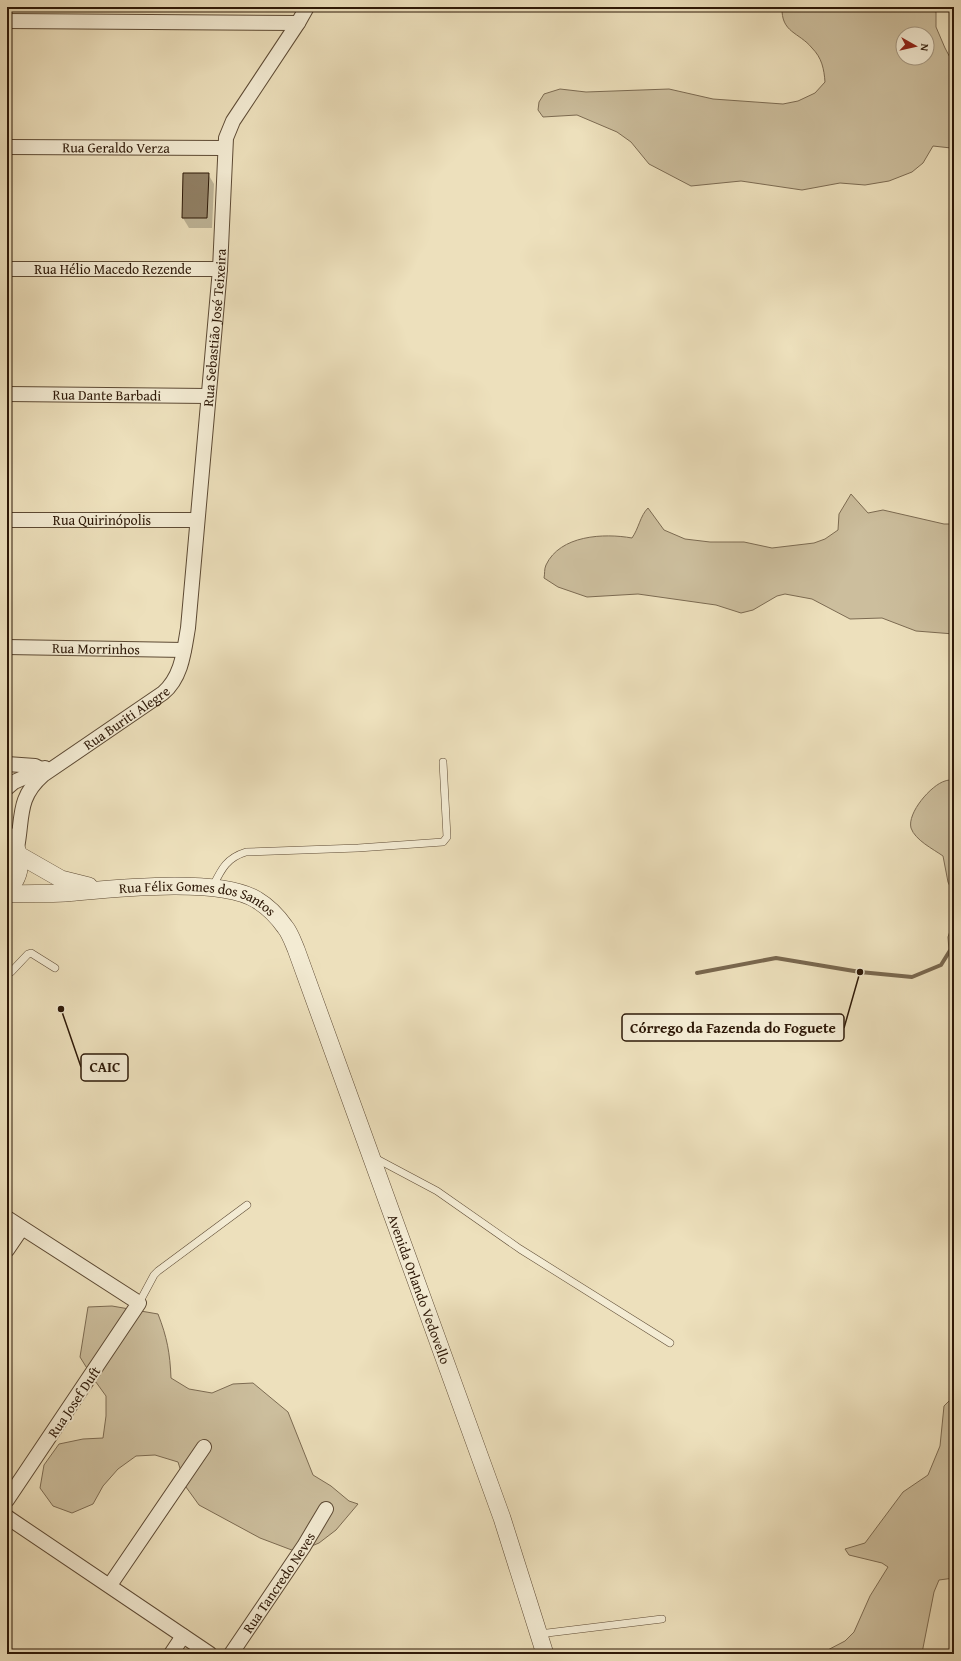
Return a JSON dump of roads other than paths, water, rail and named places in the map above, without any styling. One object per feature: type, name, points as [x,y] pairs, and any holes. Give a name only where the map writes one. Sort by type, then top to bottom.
[{"type":"street","name":"Rua Sebastião José Teixeira","points":[[179,669],[188,628],[220,269],[226,138],[233,122],[307,7]]},
{"type":"street","points":[[7,21],[298,22]]},
{"type":"street","name":"Rua Geraldo Verza","points":[[7,147],[226,148]]},
{"type":"street","name":"Rua Hélio Macedo Rezende","points":[[7,269],[220,269]]},
{"type":"street","name":"Rua Dante Barbadi","points":[[7,394],[208,396]]},
{"type":"street","name":"Rua Quirinópolis","points":[[7,520],[197,520]]},
{"type":"street","name":"Rua Morrinhos","points":[[7,647],[184,650]]},
{"type":"street","name":"Rua Buriti Alegre","points":[[7,788],[14,782],[42,772],[66,760],[163,693],[170,687],[179,669]]},
{"type":"street","points":[[7,764],[35,766],[42,772]]},
{"type":"street","name":"Rua Buriti Alegre","points":[[14,846],[26,796],[42,772]]},
{"type":"street","points":[[7,890],[17,877],[20,866],[14,846]]},
{"type":"street","name":"Rua Félix Gomes dos Santos","points":[[14,846],[60,879],[100,889]]},
{"type":"street","name":"Rua Félix Gomes dos Santos","points":[[7,894],[184,886],[212,888],[245,894],[256,899],[286,928]]},
{"type":"street","name":"Avenida Orlando Vedovello","points":[[286,928],[296,949],[373,1157],[502,1518],[545,1654]]},
{"type":"street","points":[[7,1218],[140,1303]]},
{"type":"street","points":[[7,1250],[22,1228]]},
{"type":"street","name":"Rua Josef Duft","points":[[7,1500],[140,1303]]},
{"type":"street","points":[[110,1585],[204,1448]]},
{"type":"street","name":"Rua Tancredo Neves","points":[[231,1654],[304,1546],[326,1510]]},
{"type":"street","points":[[7,1517],[110,1585],[210,1654]]},
{"type":"street","points":[[171,1654],[183,1636]]},
{"type":"lane","points":[[212,888],[227,862],[235,855],[246,852],[358,848],[443,842],[447,837],[443,762]]},
{"type":"lane","points":[[7,971],[11,972],[28,954],[31,953],[55,968]]},
{"type":"lane","points":[[373,1157],[437,1191],[520,1249],[670,1343]]},
{"type":"lane","points":[[140,1303],[154,1275],[158,1271],[248,1205]]},
{"type":"lane","points":[[539,1634],[662,1618]]},
{"type":"waterway","points":[[697,973],[776,958],[860,972],[912,977],[941,965],[954,944]]},
{"type":"place","name":"Córrego da Fazenda do Foguete","points":[[860,972]]},
{"type":"place","name":"CAIC","points":[[61,1009]]}]
